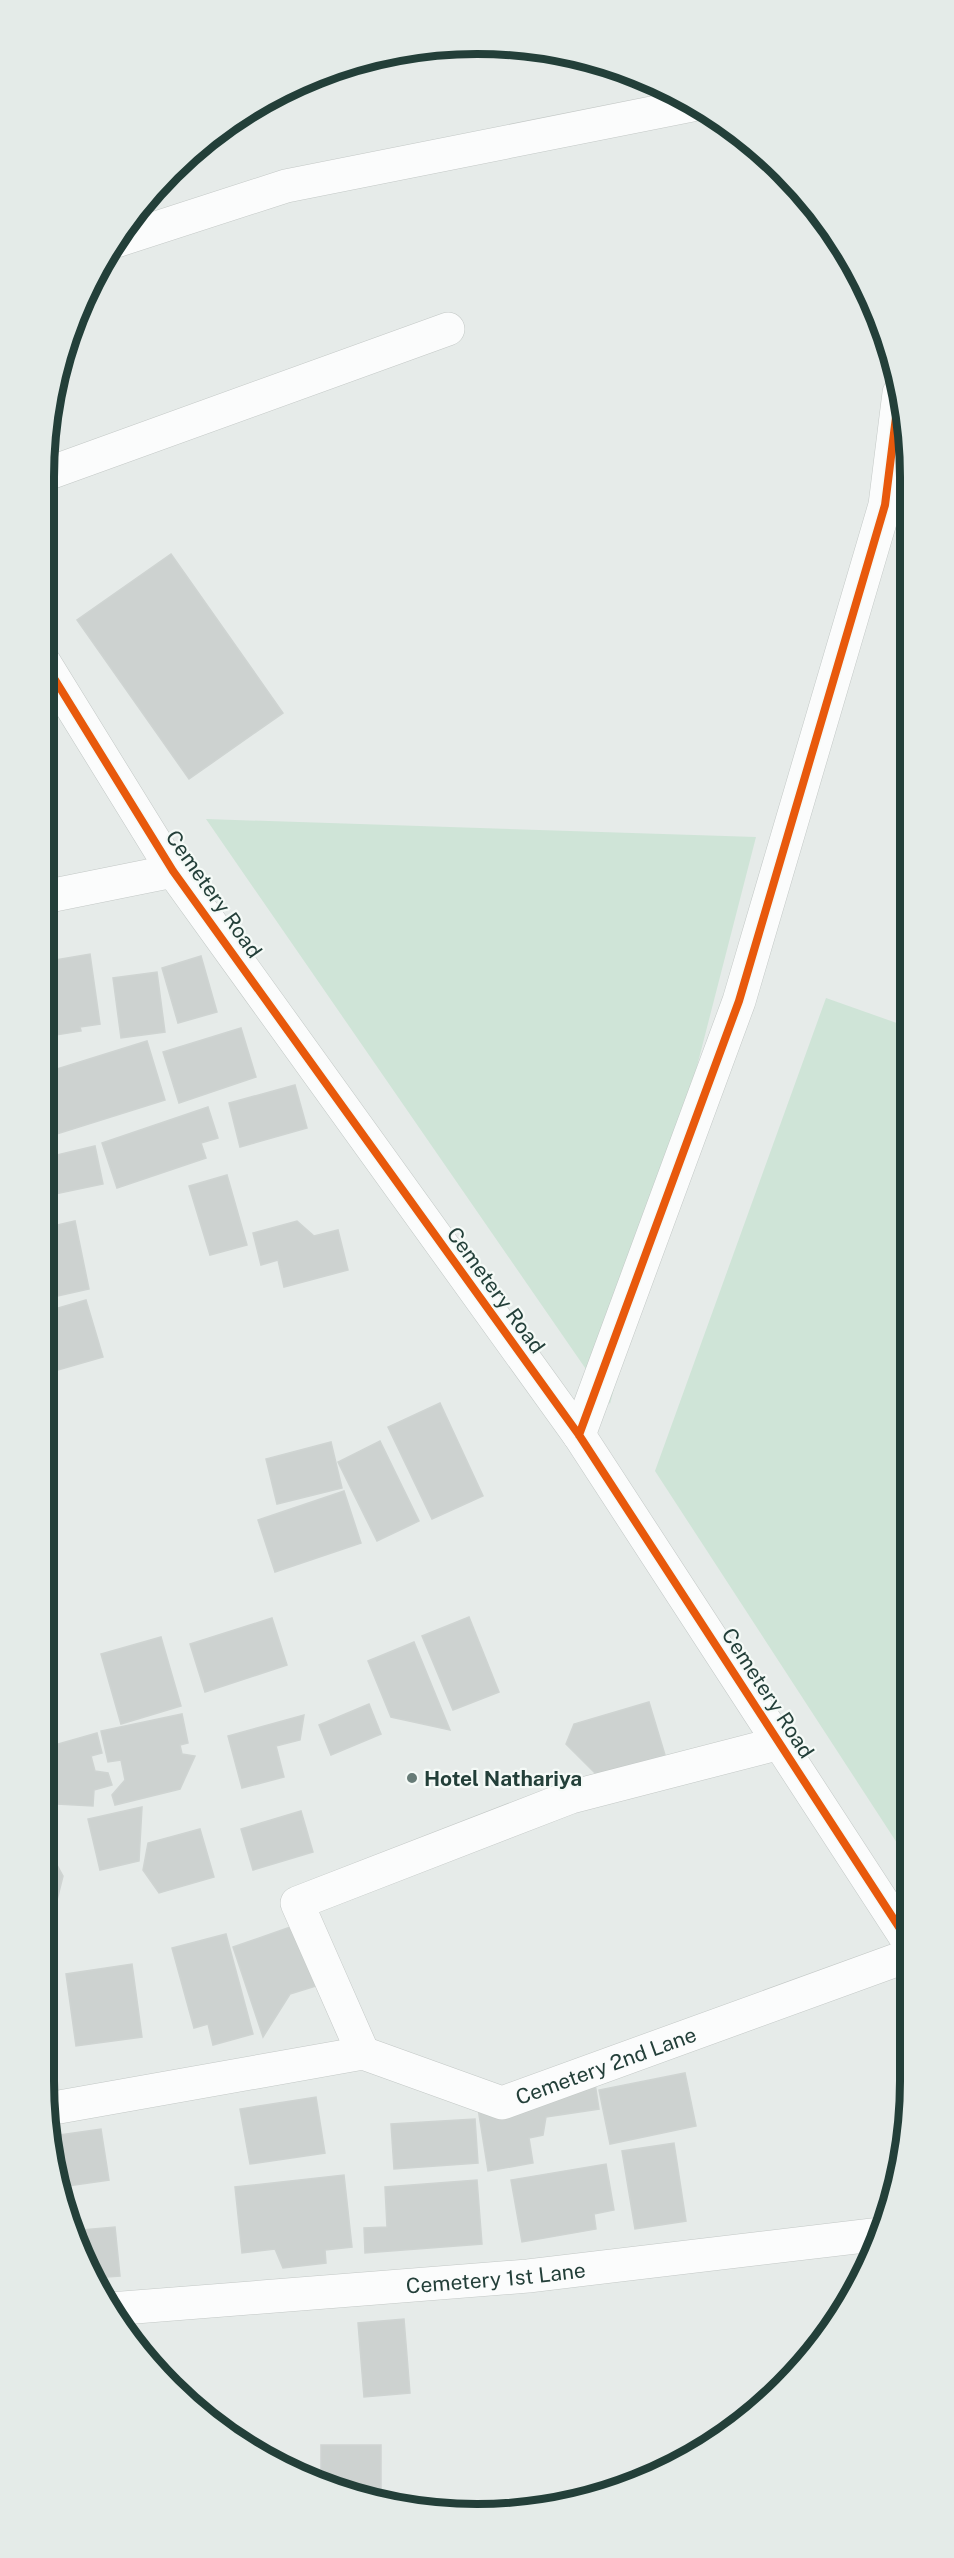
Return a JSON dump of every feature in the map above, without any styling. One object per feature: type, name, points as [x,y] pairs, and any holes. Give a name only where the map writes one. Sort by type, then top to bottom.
[{"type":"street","points":[[129,237],[286,186],[681,107]]},
{"type":"street","points":[[54,472],[448,329]]},
{"type":"street","points":[[579,1436],[739,1001],[896,513],[898,439]]},
{"type":"street","name":"Cemetery Road","points":[[54,678],[173,871],[579,1436],[900,1929]]},
{"type":"street","points":[[54,895],[173,871]]},
{"type":"street","points":[[363,2053],[297,1903],[571,1797],[780,1743]]},
{"type":"street","name":"Cemetery 2nd Lane","points":[[55,2108],[363,2053],[501,2103],[900,1959]]},
{"type":"street","name":"Cemetery 1st Lane","points":[[120,2308],[528,2276],[871,2235]]},
{"type":"green space","points":[[206,819],[756,837],[610,1404]]},
{"type":"green space","points":[[826,998],[900,1024],[900,1848],[655,1471]]},
{"type":"building","points":[[171,554],[283,713],[189,779],[77,620]]},
{"type":"building","points":[[90,954],[100,1024],[80,1027],[81,1031],[54,1035],[54,960]]},
{"type":"building","points":[[201,956],[217,1012],[178,1023],[162,968]]},
{"type":"building","points":[[157,972],[165,1032],[121,1038],[113,978]]},
{"type":"building","points":[[241,1028],[256,1077],[179,1103],[163,1052]]},
{"type":"building","points":[[147,1041],[165,1100],[54,1135],[54,1070]]},
{"type":"building","points":[[295,1085],[307,1128],[240,1147],[229,1103]]},
{"type":"building","points":[[208,1107],[218,1138],[201,1143],[206,1158],[117,1188],[102,1143]]},
{"type":"building","points":[[95,1146],[103,1184],[54,1194],[54,1156]]},
{"type":"building","points":[[227,1175],[247,1245],[210,1255],[189,1186]]},
{"type":"building","points":[[75,1221],[89,1289],[54,1297],[54,1226]]},
{"type":"building","points":[[297,1221],[314,1236],[338,1230],[348,1270],[284,1287],[278,1260],[261,1265],[253,1233]]},
{"type":"building","points":[[86,1300],[103,1357],[54,1371],[54,1309]]},
{"type":"building","points":[[440,1403],[483,1496],[432,1519],[388,1427]]},
{"type":"building","points":[[380,1441],[419,1521],[377,1541],[338,1462]]},
{"type":"building","points":[[331,1442],[342,1488],[277,1504],[266,1459]]},
{"type":"building","points":[[344,1491],[361,1543],[275,1572],[258,1520]]},
{"type":"building","points":[[469,1617],[499,1692],[453,1710],[422,1636]]},
{"type":"building","points":[[272,1618],[287,1665],[205,1692],[190,1644]]},
{"type":"building","points":[[161,1637],[181,1706],[121,1724],[101,1654]]},
{"type":"building","points":[[414,1642],[450,1730],[391,1717],[368,1661]]},
{"type":"building","points":[[649,1702],[665,1755],[597,1775],[566,1744],[574,1724]]},
{"type":"building","points":[[369,1704],[381,1734],[331,1755],[319,1725]]},
{"type":"building","points":[[182,1714],[188,1743],[180,1745],[182,1754],[195,1756],[180,1789],[115,1805],[112,1795],[125,1780],[121,1760],[108,1762],[101,1731]]},
{"type":"building","points":[[304,1715],[300,1740],[276,1746],[284,1777],[242,1788],[228,1736]]},
{"type":"building","points":[[97,1733],[102,1753],[91,1756],[95,1771],[108,1773],[112,1785],[94,1790],[93,1806],[57,1804],[54,1791],[54,1745]]},
{"type":"building","points":[[142,1807],[139,1861],[100,1870],[88,1819]]},
{"type":"building","points":[[301,1811],[313,1852],[253,1870],[241,1829]]},
{"type":"building","points":[[200,1829],[214,1877],[159,1893],[143,1870],[148,1843]]},
{"type":"building","points":[[54,1859],[63,1876],[57,1900],[54,1900]]},
{"type":"building","points":[[299,1924],[319,1985],[290,1994],[263,2037],[233,1947]]},
{"type":"building","points":[[226,1934],[253,2034],[213,2045],[208,2024],[194,2028],[172,1948]]},
{"type":"building","points":[[132,1964],[142,2037],[76,2046],[66,1974]]},
{"type":"building","points":[[685,2073],[696,2126],[610,2144],[599,2090]]},
{"type":"building","points":[[595,2083],[599,2109],[546,2117],[543,2135],[529,2138],[533,2163],[488,2171],[477,2102]]},
{"type":"building","points":[[316,2097],[325,2153],[250,2164],[240,2109]]},
{"type":"building","points":[[475,2119],[478,2163],[394,2169],[391,2124]]},
{"type":"building","points":[[101,2129],[109,2180],[67,2186],[58,2135]]},
{"type":"building","points":[[674,2143],[686,2221],[635,2229],[622,2151]]},
{"type":"building","points":[[606,2164],[614,2210],[594,2214],[596,2229],[522,2242],[511,2180]]},
{"type":"building","points":[[344,2175],[352,2247],[325,2250],[326,2263],[283,2268],[275,2249],[242,2253],[235,2187]]},
{"type":"building","points":[[477,2180],[482,2244],[365,2253],[364,2228],[387,2227],[385,2187]]},
{"type":"building","points":[[115,2227],[120,2276],[103,2277],[81,2230]]},
{"type":"building","points":[[404,2319],[410,2393],[364,2397],[358,2323]]},
{"type":"building","points":[[321,2445],[381,2445],[381,2493],[321,2474]]},
{"type":"cycle path","points":[[579,1435],[739,1001],[885,505],[896,420]]},
{"type":"cycle path","points":[[54,678],[173,871],[579,1435],[900,1929]]},
{"type":"place","name":"Hotel Nathariya","points":[[412,1778]]}]
